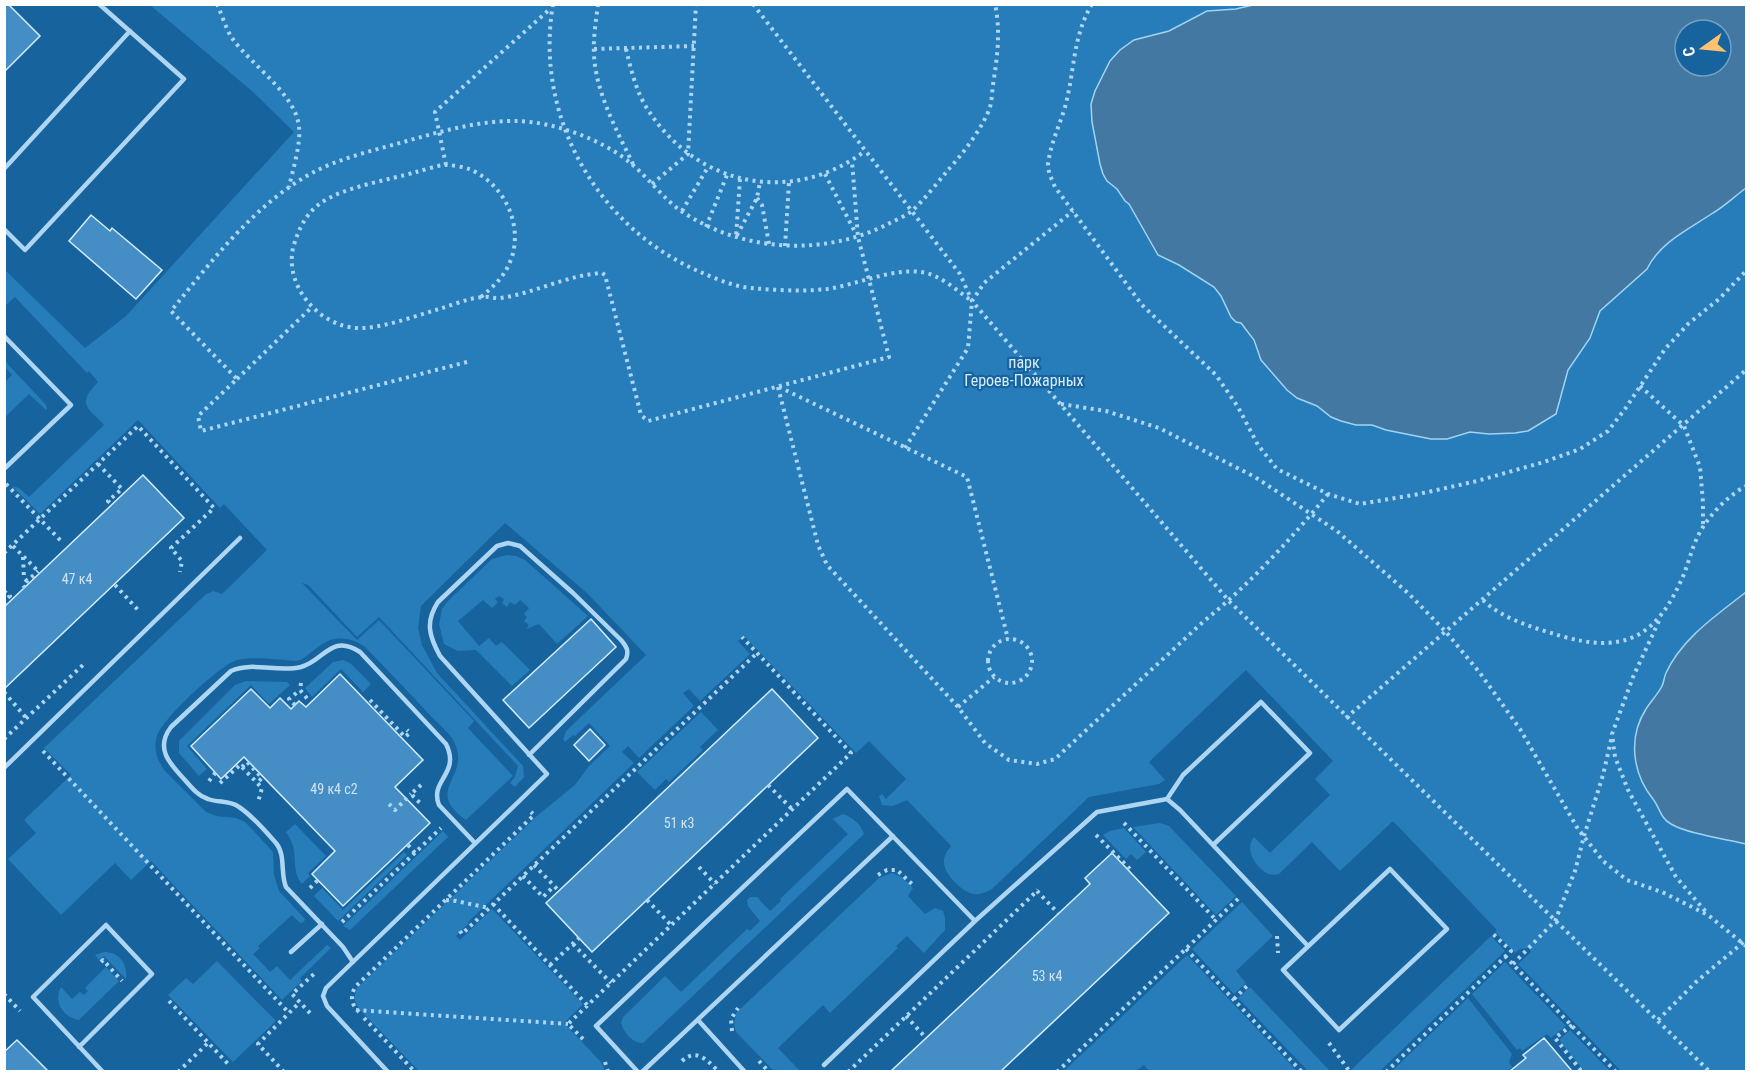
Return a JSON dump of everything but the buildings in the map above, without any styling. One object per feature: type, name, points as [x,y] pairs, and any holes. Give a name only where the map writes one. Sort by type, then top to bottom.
[{"type":"lane","points":[[4,229],[25,250],[184,78],[99,4]]},
{"type":"lane","points":[[4,169],[130,31]]},
{"type":"lane","points":[[4,336],[71,405],[4,469]]},
{"type":"lane","points":[[4,768],[240,538]]},
{"type":"lane","points":[[388,1071],[327,1006],[323,996],[326,988],[547,774],[529,755],[440,656],[433,644],[429,626],[431,612],[438,602],[497,546],[508,543],[520,546],[573,593],[626,645],[628,653],[626,659],[529,755]]},
{"type":"lane","points":[[353,962],[343,947],[286,887],[282,876],[280,849],[271,838],[240,807],[228,802],[207,799],[198,794],[168,762],[164,741],[171,727],[231,671],[244,667],[299,668],[308,665],[329,648],[338,646],[351,648],[360,652],[446,744],[450,753],[450,765],[436,793],[437,799],[476,843]]},
{"type":"lane","points":[[824,1065],[975,921],[1097,812],[1167,799],[1183,775],[1261,702],[1310,753],[1213,845]]},
{"type":"lane","points":[[893,836],[698,1020],[640,1071],[596,1026],[847,789],[893,836],[975,921]]},
{"type":"lane","points":[[1167,799],[1308,946]]},
{"type":"lane","points":[[1390,869],[1447,929],[1339,1030],[1283,970],[1308,946],[1390,869]]},
{"type":"lane","points":[[291,952],[322,924]]},
{"type":"lane","points":[[79,1047],[152,975],[106,926],[33,997],[79,1047],[103,1071]]},
{"type":"lane","points":[[698,1020],[746,1071]]},
{"type":"path","points":[[217,4],[231,37],[244,54],[264,71],[295,113],[299,127],[289,188]]},
{"type":"path","points":[[598,4],[594,49],[600,88],[618,134],[634,166]]},
{"type":"path","points":[[652,184],[688,154],[696,4]]},
{"type":"path","points":[[753,4],[960,274],[972,301]]},
{"type":"path","points":[[237,379],[171,311],[225,247],[258,213],[311,173],[348,158],[439,132],[487,123],[516,121],[565,130],[615,151],[682,211],[706,227],[736,237],[785,246],[827,244],[858,237],[911,211],[965,152],[990,108],[999,48],[995,4]]},
{"type":"path","points":[[1092,4],[1075,45],[1070,86],[1053,139],[1048,168],[1055,187],[1142,305],[1216,375],[1238,407],[1258,445],[1277,469],[1328,494],[1360,504],[1454,486],[1544,462],[1580,448],[1608,430],[1665,349],[1688,324],[1719,299],[1746,271]]},
{"type":"path","points":[[553,5],[550,56],[555,96],[565,130],[584,170],[608,204],[628,226],[650,244],[683,264],[717,279],[747,288],[827,289],[896,273],[920,272],[937,278],[972,301],[1229,601],[1710,1071]]},
{"type":"path","points":[[446,165],[435,112],[553,5]]},
{"type":"path","points":[[594,49],[694,46]]},
{"type":"path","points":[[626,49],[636,83],[649,112],[668,137],[688,154],[727,176],[760,182],[789,182],[825,174],[852,161],[865,151]]},
{"type":"path","points":[[482,297],[499,282],[510,262],[515,240],[513,217],[503,196],[488,180],[468,169],[446,165],[338,194],[320,203],[307,217],[297,234],[292,253],[294,273],[300,291],[312,307],[327,319],[344,326],[363,328],[381,325],[482,297],[500,298],[602,273],[605,275],[641,416],[648,421],[889,357],[858,237],[852,161]]},
{"type":"path","points":[[682,211],[708,167]]},
{"type":"path","points":[[825,174],[858,237]]},
{"type":"path","points":[[706,227],[727,176]]},
{"type":"path","points":[[736,237],[740,178]]},
{"type":"path","points":[[736,237],[757,198],[760,182]]},
{"type":"path","points":[[785,246],[789,182]]},
{"type":"path","points":[[757,198],[762,205],[769,244]]},
{"type":"path","points":[[905,448],[968,348],[972,301],[984,283],[1073,211]]},
{"type":"path","points":[[312,307],[198,416],[201,431],[468,362]]},
{"type":"path","points":[[1346,717],[1746,370]]},
{"type":"path","points":[[1640,386],[1684,426],[1700,466],[1703,526]]},
{"type":"path","points":[[778,387],[818,545],[827,565],[958,707],[986,742],[1009,759],[1037,764],[1055,759],[1204,621],[1229,601],[1312,514],[1328,494]]},
{"type":"path","points":[[778,387],[967,477],[1008,639]]},
{"type":"path","points":[[1060,404],[1106,411],[1159,428],[1256,477],[1312,514],[1360,551],[1408,593],[1446,632],[1480,673],[1520,729],[1554,789],[1603,861],[1627,880],[1662,892],[1708,915],[1745,943],[1696,982],[1658,1020]]},
{"type":"path","points":[[4,553],[138,426],[214,508],[171,548],[182,561],[181,571],[173,579]]},
{"type":"path","points":[[98,464],[122,489],[108,501],[112,505]]},
{"type":"path","points":[[4,482],[62,542]]},
{"type":"path","points":[[1513,964],[1555,921],[1575,871],[1603,775],[1612,734],[1633,677],[1661,617],[1680,584],[1696,539],[1710,517],[1746,486]]},
{"type":"path","points":[[13,546],[39,572],[23,585],[25,588]]},
{"type":"path","points":[[23,556],[24,578],[27,581]]},
{"type":"path","points":[[115,585],[139,611],[131,619]]},
{"type":"path","points":[[4,591],[10,596],[5,604]]},
{"type":"path","points":[[1483,600],[1502,614],[1522,622],[1575,640],[1599,643],[1620,642],[1638,636],[1650,629],[1661,617]]},
{"type":"path","points":[[568,1024],[851,753],[742,637]]},
{"type":"path","points":[[1008,639],[1022,641],[1030,649],[1033,659],[1031,670],[1024,679],[1014,683],[1004,682],[994,677],[989,668],[988,657],[993,647],[1001,640],[1008,639]]},
{"type":"path","points":[[460,932],[462,934],[757,653]]},
{"type":"path","points":[[4,739],[88,660]]},
{"type":"path","points":[[958,707],[994,677]]},
{"type":"path","points":[[295,705],[289,699],[300,690],[302,679],[296,679]]},
{"type":"path","points":[[300,690],[310,702]]},
{"type":"path","points":[[4,692],[27,718]]},
{"type":"path","points":[[371,699],[405,737],[410,733],[403,725]]},
{"type":"path","points":[[1612,734],[1615,757],[1628,790],[1676,877],[1708,915]]},
{"type":"path","points":[[48,756],[289,1013]]},
{"type":"path","points":[[216,772],[207,784],[213,786],[222,783],[240,765],[242,767],[247,762],[262,778],[256,783]]},
{"type":"path","points":[[242,767],[262,788],[258,806]]},
{"type":"path","points":[[389,804],[395,810],[427,779]]},
{"type":"path","points":[[768,785],[792,810]]},
{"type":"path","points":[[411,794],[427,810]]},
{"type":"path","points":[[415,1071],[356,1010],[351,998],[355,987],[534,815],[520,800]]},
{"type":"path","points":[[1116,825],[1134,821]]},
{"type":"path","points":[[1124,823],[1216,920]]},
{"type":"path","points":[[339,925],[442,827],[450,835]]},
{"type":"path","points":[[1101,830],[1095,836],[1132,871]]},
{"type":"path","points":[[408,845],[415,853]]},
{"type":"path","points":[[534,865],[559,891]]},
{"type":"path","points":[[699,867],[715,884]]},
{"type":"path","points":[[877,875],[887,870],[897,870],[913,885]]},
{"type":"path","points":[[523,876],[543,897],[554,886]]},
{"type":"path","points":[[307,892],[318,880]]},
{"type":"path","points":[[848,1071],[1046,883]]},
{"type":"path","points":[[1234,888],[1248,903]]},
{"type":"path","points":[[1037,891],[1058,913]]},
{"type":"path","points":[[1057,1071],[1241,896]]},
{"type":"path","points":[[445,900],[489,908]]},
{"type":"path","points":[[647,900],[672,925]]},
{"type":"path","points":[[493,904],[602,1020]]},
{"type":"path","points":[[1386,1071],[1511,951],[1493,934]]},
{"type":"path","points":[[550,965],[579,938]]},
{"type":"path","points":[[573,944],[611,983]]},
{"type":"path","points":[[1186,948],[1302,1071]]},
{"type":"path","points":[[1505,956],[1616,1071]]},
{"type":"path","points":[[101,962],[103,960],[123,980],[119,987]]},
{"type":"path","points":[[1234,999],[1248,985]]},
{"type":"path","points":[[169,1001],[230,1066]]},
{"type":"path","points":[[284,1071],[258,1044],[300,1002]]},
{"type":"path","points":[[735,1036],[731,1027],[731,1018],[734,1011],[743,1003]]},
{"type":"path","points":[[356,1010],[568,1024],[584,1041]]},
{"type":"path","points":[[906,1016],[926,1038]]},
{"type":"path","points":[[1572,1025],[1555,1038],[1582,1071]]},
{"type":"path","points":[[178,1071],[208,1043]]},
{"type":"path","points":[[678,1065],[685,1058],[699,1054],[719,1071]]},
{"type":"path","points":[[601,1057],[608,1071]]},
{"type":"path","points":[[755,1058],[769,1071]]},
{"type":"green space","name":"парк Героев-Пожарных","points":[[150,5],[1746,5],[1746,1071],[1621,1071],[1518,964],[1531,952],[1529,948],[1520,949],[1515,953],[1495,932],[1497,930],[1393,821],[1340,871],[1312,842],[1279,874],[1273,875],[1261,869],[1250,850],[1254,837],[1270,853],[1330,795],[1315,779],[1333,761],[1246,670],[1149,762],[1165,780],[1159,784],[1089,797],[992,889],[977,894],[969,893],[951,878],[945,869],[944,861],[951,846],[907,800],[893,806],[882,805],[879,796],[882,794],[886,799],[906,779],[869,741],[856,753],[744,636],[738,641],[750,654],[700,701],[689,689],[683,693],[694,706],[639,758],[628,746],[622,752],[634,763],[456,936],[460,940],[492,909],[583,1004],[564,1023],[601,1062],[605,1071],[419,1071],[358,1008],[354,998],[357,988],[538,815],[575,785],[589,766],[610,746],[589,723],[575,736],[573,735],[565,742],[563,739],[566,731],[646,655],[587,593],[505,523],[421,606],[418,628],[422,645],[437,673],[523,766],[524,777],[515,787],[510,783],[515,777],[518,766],[379,617],[357,637],[308,585],[302,583],[357,640],[379,620],[474,721],[468,728],[513,776],[466,820],[454,810],[448,801],[448,792],[457,768],[458,758],[456,746],[451,737],[365,647],[349,639],[326,642],[297,661],[250,658],[229,664],[180,706],[157,736],[156,750],[162,767],[206,812],[245,822],[273,852],[274,875],[279,891],[305,919],[300,923],[292,915],[258,946],[260,948],[253,954],[270,972],[277,966],[290,980],[327,945],[331,948],[300,978],[302,981],[282,1000],[151,861],[131,880],[115,863],[61,915],[8,859],[36,833],[24,820],[71,775],[44,748],[205,595],[213,591],[222,594],[267,550],[224,504],[220,508],[138,420],[40,514],[12,486],[19,488],[29,497],[104,425],[86,405],[91,389],[98,382],[89,371],[87,373],[15,297],[5,306],[5,270],[85,348],[126,316],[294,132],[253,92]]},
{"type":"green space","points":[[5,361],[46,405],[46,410],[29,394],[5,417],[5,382],[12,375],[5,367]]},
{"type":"green space","points":[[507,555],[525,560],[588,616],[557,644],[539,624],[526,629],[529,625],[524,621],[527,617],[524,614],[529,608],[520,600],[515,605],[510,602],[507,607],[502,603],[504,599],[499,596],[495,599],[498,602],[492,608],[483,600],[458,621],[479,646],[489,638],[496,646],[502,642],[530,670],[512,686],[476,650],[458,651],[444,644],[439,624],[442,609],[448,601],[492,559]]},
{"type":"green space","points":[[343,660],[350,663],[371,684],[363,692],[341,669],[312,697],[305,688],[333,662]]},
{"type":"green space","points":[[246,681],[287,682],[290,685],[269,704],[251,685],[187,746],[207,769],[199,776],[179,753],[179,741],[235,685]]},
{"type":"green space","points":[[701,712],[718,730],[700,747],[703,750],[669,782],[666,779],[655,790],[637,772]]},
{"type":"green space","points":[[843,814],[856,821],[864,834],[643,1043],[629,1037],[621,1023],[623,1017],[665,976],[681,992],[747,929],[750,931],[760,921],[748,906],[747,900],[750,897],[757,897],[770,911],[848,834],[833,819]]},
{"type":"green space","points":[[1160,823],[1169,826],[1236,896],[1216,915],[1133,827]]},
{"type":"green space","points":[[295,824],[326,856],[308,873],[310,876],[302,884],[296,872],[293,846],[286,832]]},
{"type":"green space","points":[[1124,828],[1146,852],[1137,860],[1131,854],[1126,859],[1103,835]]},
{"type":"green space","points":[[443,831],[448,837],[350,930],[343,926]]},
{"type":"green space","points":[[404,852],[407,855],[338,921],[314,896],[322,888],[343,910]]},
{"type":"green space","points":[[892,873],[902,877],[913,888],[908,896],[925,914],[935,908],[943,911],[945,930],[924,953],[907,936],[896,946],[898,948],[830,1013],[823,1005],[778,1048],[800,1071],[774,1071],[736,1032],[734,1025],[736,1013],[879,878]]},
{"type":"green space","points":[[1242,902],[1273,936],[1236,971],[1246,983],[1234,994],[1192,949]]},
{"type":"green space","points":[[1491,936],[1505,951],[1380,1071],[1354,1071],[1352,1069]]},
{"type":"green space","points":[[104,952],[114,954],[122,960],[126,969],[126,979],[104,956],[99,960],[95,955]]},
{"type":"green space","points":[[1187,955],[1297,1071],[1150,1072],[1144,1065],[1136,1071],[1064,1071]]},
{"type":"green space","points":[[217,961],[276,1021],[233,1062],[168,995],[186,978],[193,984]]},
{"type":"green space","points":[[1505,962],[1566,1026],[1551,1038],[1547,1034],[1522,1051],[1520,1048],[1517,1050],[1472,994]]},
{"type":"green space","points":[[106,967],[119,981],[79,1020],[68,1016],[59,1003],[61,987],[72,999],[80,992],[84,995],[88,991],[85,988]]},
{"type":"green space","points":[[1250,987],[1330,1071],[1308,1071],[1238,998]]},
{"type":"green space","points":[[1468,998],[1512,1054],[1509,1062],[1512,1067],[1506,1072],[1392,1071]]},
{"type":"green space","points":[[1570,1030],[1610,1071],[1584,1071],[1559,1040]]},
{"type":"shaded area","points":[[1257,4],[1746,5],[1746,188],[1667,244],[1659,251],[1647,269],[1600,311],[1590,338],[1568,370],[1556,414],[1528,431],[1489,434],[1470,432],[1447,439],[1431,439],[1372,425],[1356,425],[1341,421],[1331,417],[1317,406],[1297,398],[1287,390],[1261,360],[1254,340],[1241,323],[1231,317],[1214,287],[1158,255],[1129,204],[1103,174],[1092,122],[1091,104],[1110,61],[1134,40],[1169,31],[1207,11],[1236,9]]},
{"type":"shaded area","points":[[1746,592],[1746,844],[1687,831],[1667,822],[1641,778],[1635,755],[1635,743],[1640,720],[1663,684],[1666,673],[1681,649],[1701,628]]}]
